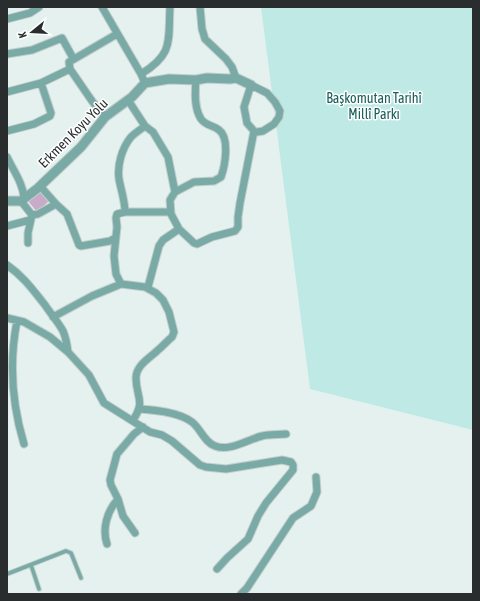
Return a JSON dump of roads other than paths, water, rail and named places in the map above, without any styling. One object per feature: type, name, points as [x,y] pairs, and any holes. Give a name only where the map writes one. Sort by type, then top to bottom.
[{"type":"street","points":[[7,19],[30,13],[39,7]]},
{"type":"street","points":[[102,7],[145,83],[169,79],[196,80],[206,78],[236,78],[267,92],[280,111],[279,117],[274,124],[263,131],[254,131],[247,123],[244,107],[251,85]]},
{"type":"street","points":[[141,74],[152,67],[163,56],[167,48],[169,39],[170,7]]},
{"type":"street","points":[[200,7],[202,29],[205,39],[226,58],[232,67],[236,78]]},
{"type":"street","points":[[105,117],[70,69],[70,62],[73,58],[117,34]]},
{"type":"street","points":[[7,54],[32,50],[62,38],[73,58]]},
{"type":"street","points":[[7,92],[41,83],[70,69]]},
{"type":"street","points":[[196,80],[194,92],[197,111],[201,120],[206,124],[220,130],[225,138],[226,144],[225,167],[222,177],[214,181],[194,182],[175,192],[170,200],[170,212],[179,229],[194,243],[197,244],[212,237],[235,231],[238,227],[240,204],[254,131]]},
{"type":"street","points":[[7,131],[34,124],[50,116],[51,113],[41,83]]},
{"type":"street","name":"Erkmen Koyu Yolu","points":[[22,200],[40,186],[81,147],[105,117],[128,100],[145,83]]},
{"type":"street","points":[[128,100],[145,126],[153,132],[168,156],[175,192]]},
{"type":"street","points":[[125,212],[124,196],[119,170],[121,158],[131,137],[145,126]]},
{"type":"street","points":[[7,157],[16,172],[24,193],[22,200],[31,218],[28,243]]},
{"type":"street","points":[[40,186],[67,214],[79,245],[81,246],[115,238]]},
{"type":"street","points":[[7,201],[22,200]]},
{"type":"street","points":[[7,226],[31,218],[56,204]]},
{"type":"street","points":[[121,284],[116,274],[114,256],[117,214],[125,212],[170,212]]},
{"type":"street","points":[[148,287],[159,246],[163,240],[179,229]]},
{"type":"street","points":[[7,265],[16,271],[30,285],[53,317],[62,330],[67,341],[68,352]]},
{"type":"street","points":[[53,317],[92,296],[121,284],[148,287],[156,292],[163,300],[169,312],[174,332],[172,337],[146,359],[138,371],[136,378],[140,401],[139,409],[133,420]]},
{"type":"street","points":[[7,318],[24,322],[50,337],[68,352],[89,375],[104,403],[150,432],[162,435],[172,441],[200,466],[206,468],[226,469],[282,460],[291,462],[293,465],[293,470],[290,476],[266,503],[258,516],[248,539],[217,569]]},
{"type":"street","points":[[18,321],[15,335],[11,398],[24,444]]},
{"type":"street","points":[[139,409],[162,411],[180,416],[192,422],[208,442],[215,446],[224,448],[263,436],[286,434]]},
{"type":"street","points":[[135,533],[123,516],[110,480],[117,454],[123,445],[143,427]]},
{"type":"street","points":[[241,594],[247,588],[293,518],[311,506],[317,492],[316,477]]},
{"type":"street","points":[[107,544],[105,531],[107,519],[118,499]]},
{"type":"lane","points":[[7,574],[64,552],[68,552],[71,553],[81,578]]},
{"type":"lane","points":[[31,565],[38,589]]},
{"type":"park label","name":"Başkomutan Tarihî Millî Parkı","points":[[374,106]]}]
